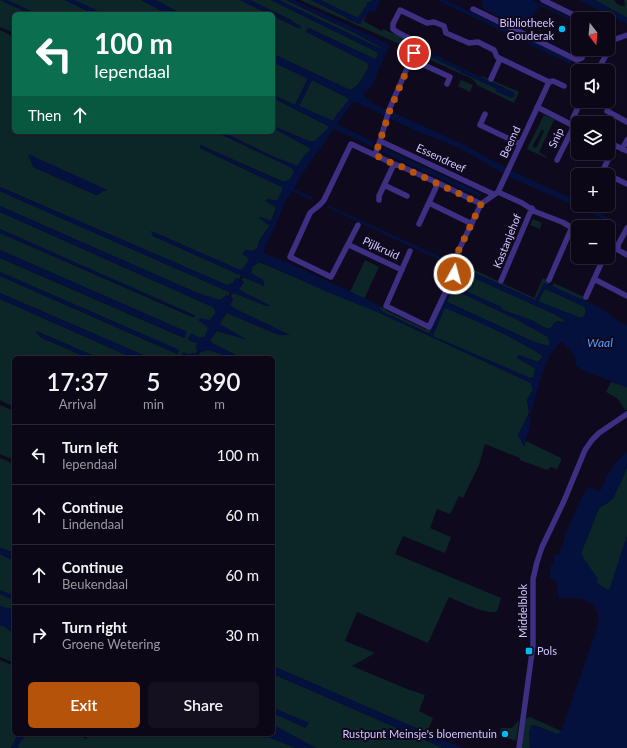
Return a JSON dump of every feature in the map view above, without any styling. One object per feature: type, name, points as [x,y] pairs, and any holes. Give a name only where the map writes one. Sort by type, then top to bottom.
[{"type":"street","points":[[543,0],[571,14]]},
{"type":"street","points":[[473,9],[577,60],[583,56]]},
{"type":"street","points":[[375,155],[390,110],[418,43],[393,29],[393,24],[400,10],[427,23],[434,22],[442,25],[444,26],[446,33],[469,43],[478,42],[494,50],[497,57],[500,59],[549,82],[553,81],[564,86]]},
{"type":"street","points":[[615,39],[627,34]]},
{"type":"street","points":[[411,58],[450,77],[447,84]]},
{"type":"street","points":[[491,79],[500,59]]},
{"type":"street","name":"Beemd","points":[[481,204],[495,193],[505,176],[549,82]]},
{"type":"street","name":"Snip","points":[[537,108],[571,124]]},
{"type":"street","points":[[607,111],[627,122]]},
{"type":"street","points":[[485,114],[480,125],[520,144]]},
{"type":"street","name":"Snip","points":[[557,160],[571,132]]},
{"type":"street","points":[[615,146],[624,150],[627,140]]},
{"type":"street","name":"Essendreef","points":[[380,141],[571,226]]},
{"type":"street","points":[[358,225],[350,245],[348,244],[331,277],[290,257],[310,213],[324,200],[351,144],[481,204],[472,224],[428,203]]},
{"type":"street","points":[[608,160],[602,172],[627,184]]},
{"type":"street","points":[[379,200],[379,196],[394,164]]},
{"type":"street","points":[[419,224],[438,183]]},
{"type":"street","points":[[384,185],[407,196]]},
{"type":"street","name":"Kastanjehof","points":[[501,281],[532,208]]},
{"type":"street","name":"Pijlkruid","points":[[410,252],[386,306],[429,327],[454,274],[455,258],[472,224]]},
{"type":"street","points":[[618,249],[618,245],[627,228]]},
{"type":"street","points":[[549,280],[571,229]]},
{"type":"street","name":"Pijlkruid","points":[[350,245],[402,270]]},
{"type":"street","points":[[615,248],[627,255]]},
{"type":"street","points":[[586,297],[601,264]]},
{"type":"street","points":[[594,279],[627,296]]},
{"type":"street","name":"Middelblok","points":[[519,748],[533,645],[534,579],[542,547],[564,501],[584,450],[606,427],[627,414]]},
{"type":"green space","points":[[0,0],[27,12],[12,12],[12,32],[0,27]]},
{"type":"green space","points":[[7,0],[65,0],[90,12],[33,12]]},
{"type":"green space","points":[[74,0],[141,0],[164,12],[100,12]]},
{"type":"green space","points":[[156,0],[240,0],[265,12],[177,12]]},
{"type":"green space","points":[[250,0],[271,0],[377,52],[378,56],[375,59],[309,28],[307,32],[367,62],[369,67],[357,86],[350,90],[275,55],[275,17],[300,29],[291,20]]},
{"type":"green space","points":[[279,0],[286,0],[353,32],[382,48],[381,49]]},
{"type":"green space","points":[[300,0],[311,0],[354,21],[355,17],[320,0],[374,0],[367,3],[368,12],[364,20],[365,22],[382,31],[383,29],[412,42],[414,44],[413,50]]},
{"type":"green space","points":[[595,0],[614,0],[621,6],[624,6],[624,0],[627,0],[627,18]]},
{"type":"green space","points":[[0,30],[12,36],[12,134],[220,134],[292,168],[294,172],[289,181],[284,182],[200,145],[200,148],[282,187],[282,191],[277,201],[267,199],[266,201],[276,207],[271,221],[260,217],[259,218],[270,225],[259,241],[258,247],[253,251],[245,250],[243,254],[250,259],[244,268],[240,270],[151,231],[153,236],[241,276],[239,279],[236,278],[233,283],[227,285],[0,187]],"holes":[[[33,167],[107,190],[96,195]]]},
{"type":"green space","points":[[418,50],[462,72],[461,74],[416,53]]},
{"type":"green space","points":[[275,63],[308,78],[295,105],[275,96]]},
{"type":"green space","points":[[463,73],[495,88],[497,92],[515,93],[481,77],[482,76],[519,92],[514,103],[477,85],[471,78],[462,75]]},
{"type":"green space","points":[[312,80],[348,98],[349,100],[334,119],[334,122],[299,106]]},
{"type":"green space","points":[[461,80],[473,85],[470,92],[458,86]]},
{"type":"green space","points":[[275,99],[328,126],[328,129],[315,141],[311,142],[275,127]]},
{"type":"green space","points":[[544,115],[560,122],[554,120],[539,152],[547,158],[527,149]],"holes":[[[542,129],[544,131],[537,147],[534,148],[533,145]]]},
{"type":"green space","points":[[275,129],[310,148],[298,165],[274,157],[227,134],[275,134]]},
{"type":"green space","points":[[0,191],[230,293],[219,300],[195,292],[0,206]]},
{"type":"green space","points":[[0,212],[213,307],[216,312],[210,320],[199,320],[208,328],[205,337],[188,340],[197,343],[196,349],[198,351],[196,353],[182,355],[183,356],[145,356],[0,293],[0,276],[177,354],[179,350],[0,272],[0,258],[184,338],[187,332],[0,250],[0,233],[192,317],[195,316],[0,229]]},
{"type":"green space","points":[[533,219],[542,223],[540,229],[530,225]]},
{"type":"green space","points":[[365,260],[379,267],[365,299],[349,292]]},
{"type":"green space","points":[[259,262],[382,314],[531,383],[533,390],[527,400],[529,413],[518,435],[524,446],[526,441],[561,458],[557,469],[551,467],[547,470],[520,460],[520,458],[485,444],[479,465],[463,498],[459,496],[450,514],[437,509],[430,528],[451,537],[445,553],[403,536],[395,554],[501,598],[497,611],[493,612],[480,610],[449,597],[428,643],[357,612],[345,641],[375,653],[352,666],[425,695],[419,711],[433,718],[427,733],[275,667],[275,356],[238,356],[212,343],[210,340],[217,331],[245,339],[219,324],[227,313],[279,335],[289,335],[237,311],[230,305],[233,299],[231,296],[232,294],[236,294],[270,306],[239,289],[244,282],[241,280],[243,277],[264,286],[263,280],[251,273],[252,267]]},
{"type":"green space","points":[[458,262],[534,298],[543,278],[549,281],[549,285],[545,284],[535,300],[461,267],[430,334],[383,312],[378,306],[427,330],[430,330],[457,273]]},
{"type":"green space","points":[[461,272],[554,314],[566,321],[557,321],[552,327],[547,329],[533,321],[503,310],[501,307],[454,286]]},
{"type":"green space","points":[[554,283],[586,298],[585,301],[552,286]]},
{"type":"green space","points":[[453,289],[518,320],[548,337],[550,344],[548,346],[534,342],[447,302]]},
{"type":"green space","points":[[546,289],[585,307],[586,312],[584,316],[582,318],[578,317],[538,301]]},
{"type":"green space","points":[[0,299],[128,356],[94,356],[36,331],[42,338],[83,356],[12,356],[12,406],[0,400]]},
{"type":"green space","points":[[445,307],[507,336],[543,356],[538,362],[519,355],[517,358],[535,368],[534,377],[530,378],[432,336]]},
{"type":"green space","points":[[208,350],[235,356],[200,356],[200,352]]},
{"type":"green space","points":[[611,382],[627,387],[627,410],[625,410],[617,398],[606,392]]},
{"type":"green space","points":[[0,405],[12,410],[12,459],[0,454]]},
{"type":"green space","points":[[0,458],[12,463],[12,552],[1,548],[0,549]]},
{"type":"green space","points":[[627,467],[627,536],[610,589],[608,590],[596,583],[581,553],[599,508],[608,503],[621,482]]},
{"type":"green space","points":[[0,554],[12,560],[12,595],[0,590]]},
{"type":"green space","points":[[0,594],[12,599],[12,609],[0,606]]},
{"type":"green space","points":[[0,626],[4,626],[12,632],[12,662],[0,657]]},
{"type":"green space","points":[[0,660],[12,665],[12,736],[17,736],[11,748],[0,748]]},
{"type":"green space","points":[[275,675],[443,748],[316,748],[275,727],[275,714],[305,727],[309,723],[275,709]]},
{"type":"green space","points":[[530,717],[561,732],[557,734],[534,725],[529,731],[530,748],[521,748],[525,719]]},
{"type":"green space","points":[[519,720],[516,741],[499,734],[501,728],[512,728]]},
{"type":"green space","points":[[24,736],[79,736],[86,739],[88,736],[266,736],[296,748],[17,748]]},
{"type":"water","points":[[0,0],[7,0],[33,12],[27,12]]},
{"type":"water","points":[[65,0],[74,0],[100,12],[90,12]]},
{"type":"water","points":[[141,0],[156,0],[177,12],[164,12]]},
{"type":"water","points":[[240,0],[250,0],[274,12],[265,12]]},
{"type":"water","name":"Waal","points":[[271,0],[279,0],[381,49],[382,48],[353,32],[286,0],[294,0],[387,43],[389,46],[373,84],[363,95],[374,104],[464,145],[512,171],[571,198],[571,205],[509,177],[457,147],[418,132],[353,102],[337,124],[373,142],[373,145],[371,146],[334,129],[300,177],[294,189],[312,197],[311,200],[292,191],[285,202],[272,234],[263,250],[265,254],[287,262],[377,304],[383,312],[429,334],[461,267],[535,300],[543,284],[545,283],[601,308],[621,323],[627,325],[627,387],[586,372],[576,366],[576,356],[562,342],[560,342],[548,358],[531,414],[529,413],[527,400],[533,390],[531,383],[382,314],[327,292],[261,262],[254,265],[251,273],[263,280],[264,286],[153,236],[151,231],[240,270],[244,268],[249,259],[243,254],[245,250],[253,251],[258,247],[259,241],[270,226],[259,218],[260,217],[271,221],[276,210],[276,207],[266,201],[267,199],[277,201],[282,191],[282,187],[200,148],[200,145],[278,180],[288,180],[294,172],[292,168],[221,134],[227,134],[274,157],[298,165],[310,148],[275,129],[275,127],[311,142],[315,141],[329,127],[275,99],[275,96],[295,105],[308,79],[275,63],[275,55],[350,90],[357,86],[361,80],[369,67],[367,63],[306,32],[308,28],[375,59],[378,56],[377,52]],"holes":[[[312,80],[348,98],[349,100],[337,114],[334,121],[299,106]],[[461,272],[554,314],[566,321],[554,322],[552,327],[547,329],[533,321],[503,310],[501,307],[455,286]],[[453,289],[518,320],[548,337],[550,344],[548,346],[534,342],[447,302]],[[546,289],[585,307],[586,312],[582,318],[539,301],[544,290]],[[445,308],[483,324],[543,356],[538,362],[518,355],[517,358],[535,368],[534,377],[530,378],[433,336]]]},
{"type":"water","points":[[311,0],[320,0],[356,17],[354,21]]},
{"type":"water","points":[[374,0],[380,0],[376,11],[368,12],[367,3]]},
{"type":"water","points":[[437,0],[446,0],[572,60],[570,64]]},
{"type":"water","points":[[482,0],[532,0],[571,18],[571,21],[540,6],[525,27],[522,27],[484,9],[481,4]]},
{"type":"water","points":[[578,0],[595,0],[627,18],[627,24],[615,18],[615,12],[602,12]]},
{"type":"water","points":[[275,13],[301,26],[301,29],[275,17]]},
{"type":"water","points":[[414,45],[514,93],[515,96],[511,98],[497,92],[495,88],[413,49]]},
{"type":"water","points":[[384,148],[481,193],[482,195],[479,197],[382,152]]},
{"type":"water","points":[[28,154],[108,190],[103,191],[98,195],[33,167]]},
{"type":"water","points":[[0,187],[227,285],[233,283],[236,278],[244,282],[239,289],[271,306],[232,294],[15,198],[0,191]]},
{"type":"water","points":[[328,205],[449,261],[447,264],[327,207]]},
{"type":"water","points":[[0,206],[195,292],[219,300],[226,295],[229,295],[233,299],[230,305],[232,307],[290,335],[279,335],[227,313],[220,324],[247,340],[217,331],[210,340],[212,343],[237,356],[226,356],[208,350],[200,352],[196,349],[197,343],[188,339],[191,333],[200,338],[205,337],[208,328],[198,320],[200,318],[210,320],[216,312],[213,307],[0,212]]},
{"type":"water","points":[[588,212],[597,212],[612,220],[606,220]]},
{"type":"water","points":[[615,221],[620,224],[619,226],[615,224]]},
{"type":"water","points":[[0,229],[195,315],[195,317],[0,233]]},
{"type":"water","points":[[0,250],[187,332],[185,338],[0,258]]},
{"type":"water","points":[[0,272],[179,350],[178,354],[0,276]]},
{"type":"water","points":[[0,293],[145,356],[128,356],[0,299]]},
{"type":"water","points":[[34,331],[94,356],[83,356],[42,338]]},
{"type":"water","points":[[183,352],[188,354],[196,353],[201,356],[183,356],[182,355]]},
{"type":"water","points":[[528,416],[531,417],[524,447],[518,435]]},
{"type":"water","points":[[627,452],[627,467],[621,482],[613,499],[599,508],[581,553],[598,579],[597,583],[608,590],[610,588],[627,536],[627,748],[530,748],[529,732],[531,725],[557,734],[561,732],[599,622],[598,614],[591,603],[580,599],[559,598],[556,581],[549,578],[551,565],[553,565],[555,554],[558,555],[565,538],[564,537],[584,492],[589,487],[600,491],[614,465]]},
{"type":"water","points":[[0,548],[12,552],[12,560],[0,554]]},
{"type":"water","points":[[0,590],[12,595],[12,599],[0,594]]},
{"type":"water","points":[[0,606],[12,609],[12,632],[4,626],[0,626]]},
{"type":"water","points":[[275,667],[462,748],[443,748],[275,675]]},
{"type":"water","points":[[275,709],[309,723],[305,728],[275,714]]},
{"type":"water","points":[[275,727],[277,727],[316,748],[296,748],[268,737],[264,738],[262,736],[275,736]]},
{"type":"water","points":[[17,736],[25,736],[17,748],[11,748]]},
{"type":"waterway","points":[[349,17],[359,21],[367,9],[377,0]]},
{"type":"place","name":"Bibliotheek Gouderak","points":[[562,29]]},
{"type":"place","name":"Pols","points":[[529,651]]},
{"type":"place","name":"Rustpunt Meinsje's bloementuin","points":[[505,734]]},
{"type":"route","points":[[414,53],[390,110],[375,155],[481,204],[455,258],[454,261],[456,264],[454,274]]}]
